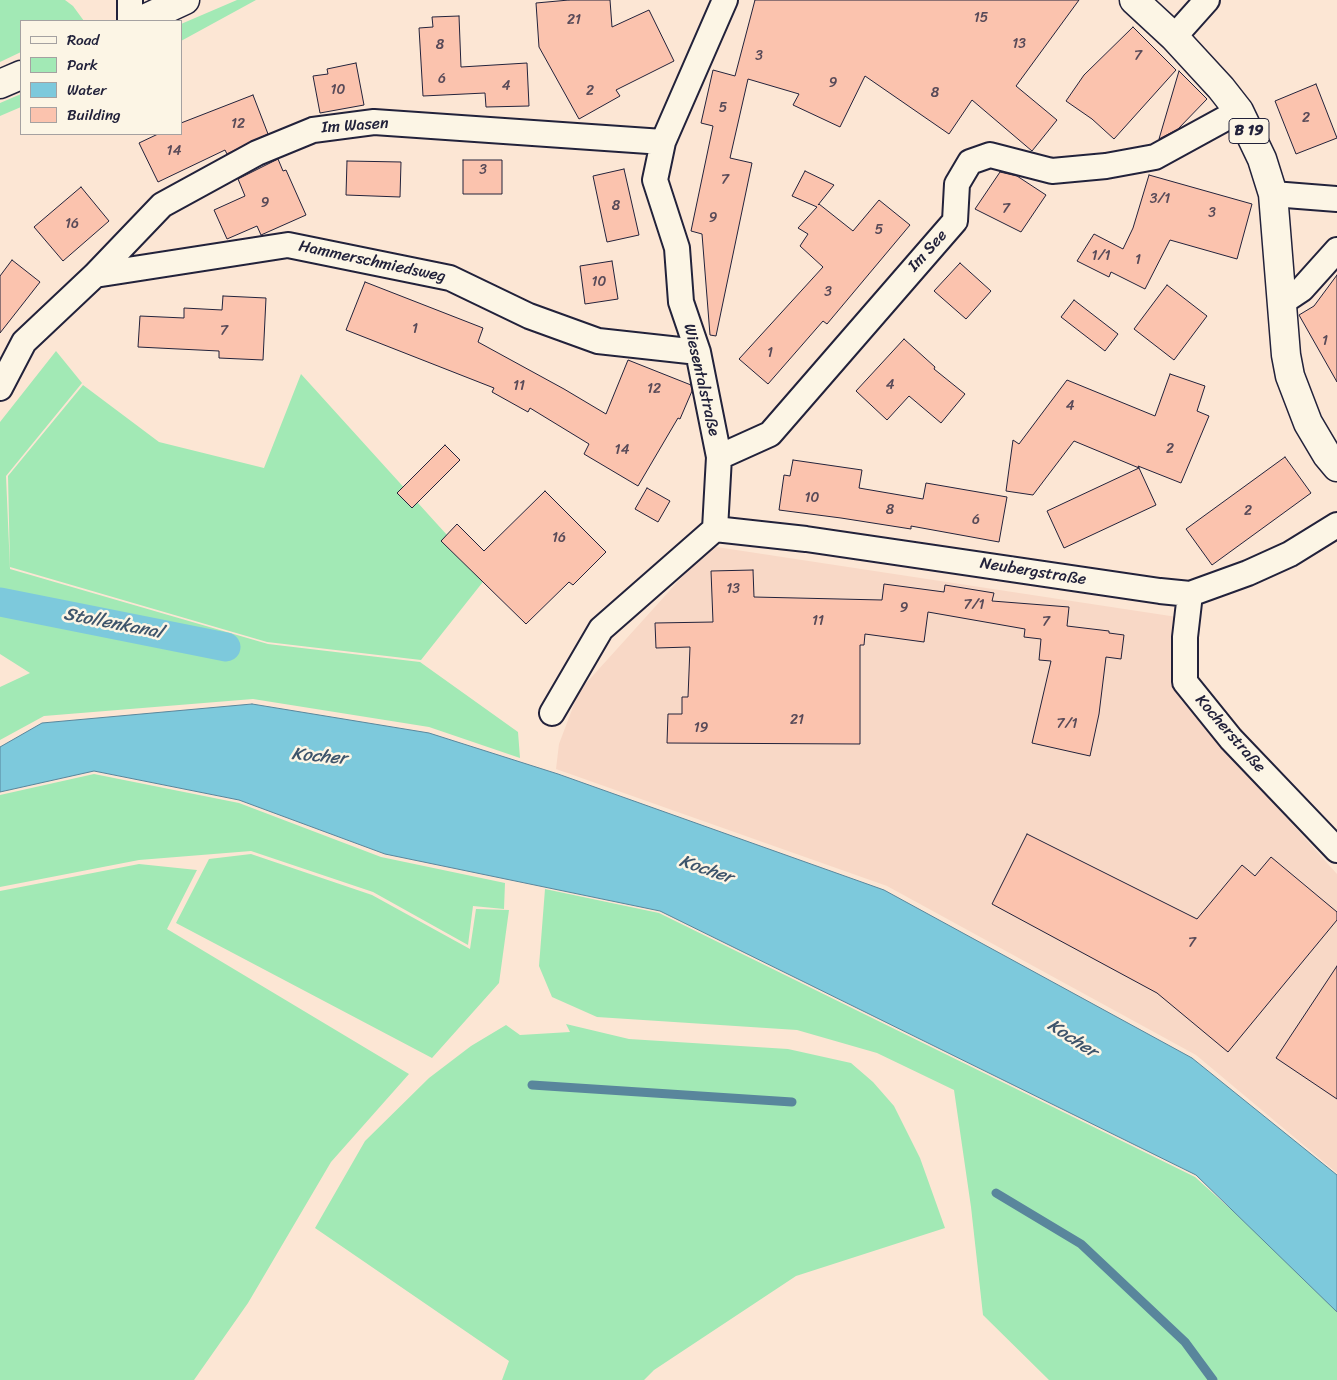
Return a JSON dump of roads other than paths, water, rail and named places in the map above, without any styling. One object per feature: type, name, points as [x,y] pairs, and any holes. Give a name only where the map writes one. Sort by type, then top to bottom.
[{"type":"main road","points":[[142,20],[185,0]]},
{"type":"main road","name":"B 19","points":[[1134,0],[1174,37],[1221,88],[1239,111],[1262,159],[1273,194],[1286,355],[1296,395],[1308,423],[1327,455],[1337,467]]},
{"type":"main road","points":[[0,84],[20,75]]},
{"type":"street","points":[[130,0],[130,20]]},
{"type":"street","name":"Wiesentalstraße","points":[[715,529],[719,457],[698,352],[682,302],[677,248],[655,180],[663,142],[725,0]]},
{"type":"street","points":[[1174,37],[1207,0]]},
{"type":"street","name":"Im See","points":[[719,457],[770,434],[955,221],[957,184],[970,162],[990,155],[1052,171],[1106,166],[1155,157],[1239,111]]},
{"type":"street","name":"Im Wasen","points":[[94,275],[162,206],[257,153],[313,130],[374,122],[663,142]]},
{"type":"street","points":[[1273,194],[1337,199]]},
{"type":"street","name":"Hammerschmiedsweg","points":[[94,275],[288,245],[450,278],[529,316],[598,341],[698,352]]},
{"type":"street","points":[[1281,303],[1302,288],[1337,250]]},
{"type":"street","points":[[0,388],[24,342],[94,275]]},
{"type":"street","name":"Neubergstraße","points":[[715,529],[806,539],[1190,594],[1248,573],[1290,554],[1337,525]]},
{"type":"street","points":[[552,713],[601,629],[715,529]]},
{"type":"street","name":"Kocherstraße","points":[[1190,594],[1185,637],[1185,682],[1231,739],[1337,850]]},
{"type":"water","name":"Kocher","points":[[252,704],[429,733],[558,774],[884,890],[1192,1058],[1337,1175],[1337,1312],[1196,1175],[660,911],[385,854],[239,800],[94,771],[0,792],[0,747],[42,723]]},
{"type":"waterway","name":"Stollenkanal","points":[[0,602],[226,647]]},
{"type":"waterway","points":[[532,1085],[792,1102]]},
{"type":"waterway","points":[[996,1193],[1081,1244],[1185,1342],[1213,1380]]}]
